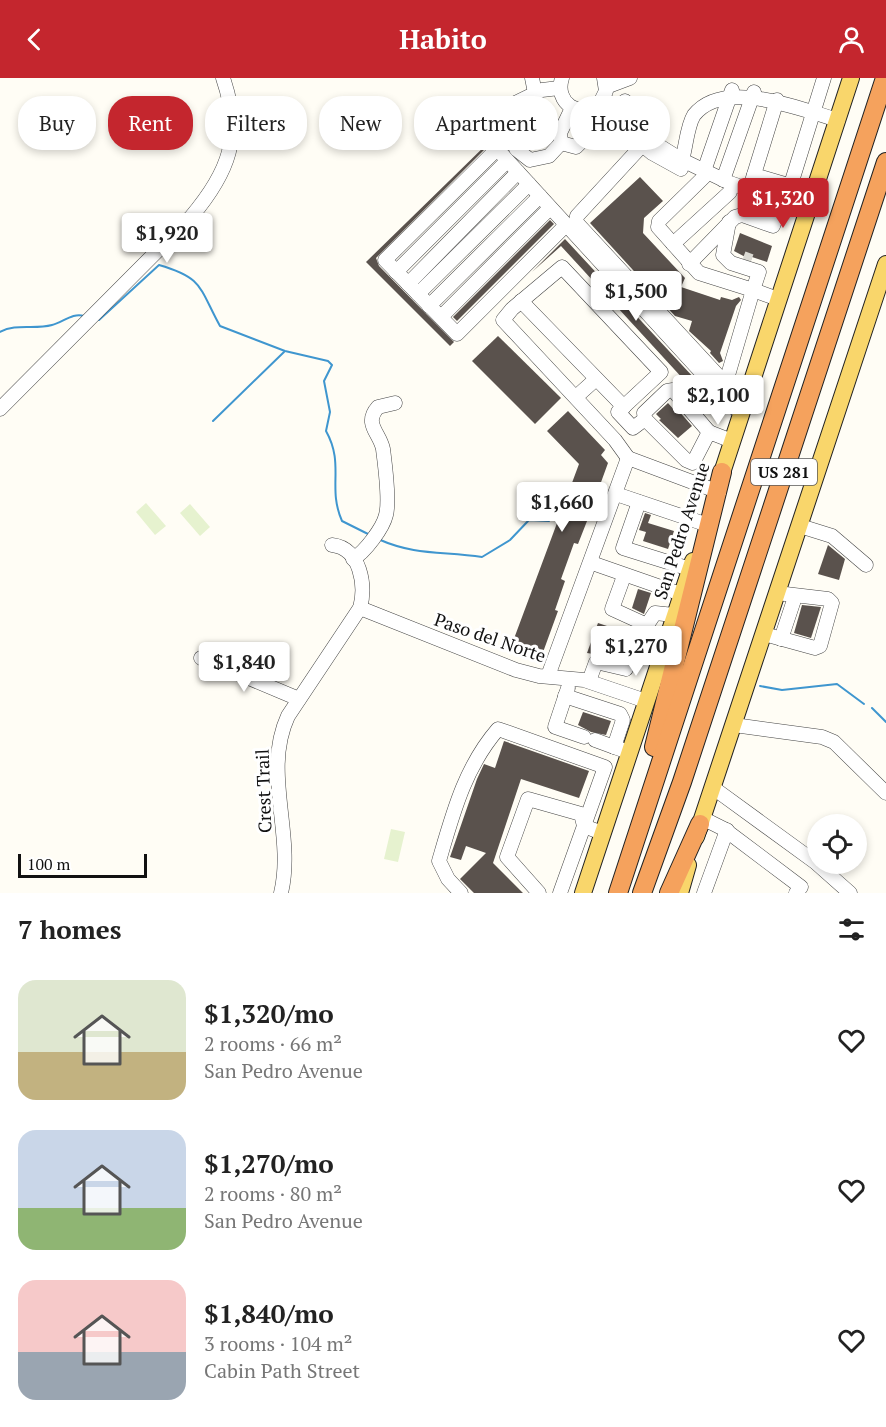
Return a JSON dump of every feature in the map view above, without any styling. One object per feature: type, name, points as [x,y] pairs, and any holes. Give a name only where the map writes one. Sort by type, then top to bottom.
[{"type":"highway","name":"US 281","points":[[618,893],[885,78]]},
{"type":"highway","name":"US 281","points":[[642,893],[682,782],[886,162]]},
{"type":"highway","points":[[613,893],[651,757],[722,472]]},
{"type":"highway","points":[[669,893],[701,821]]},
{"type":"main road","name":"San Pedro Avenue","points":[[722,472],[851,78]]},
{"type":"main road","points":[[680,893],[712,787],[886,264]]},
{"type":"main road","name":"San Pedro Avenue","points":[[583,893],[602,833],[622,749],[646,701],[717,491]]},
{"type":"street","points":[[0,409],[191,217],[213,191],[231,152],[233,132],[231,104],[223,78]]},
{"type":"street","points":[[532,78],[535,93]]},
{"type":"street","points":[[600,96],[630,78]]},
{"type":"street","points":[[753,175],[788,185],[792,181],[808,136],[824,78]]},
{"type":"street","points":[[529,96],[560,83],[564,101],[570,106]]},
{"type":"street","points":[[682,160],[693,116],[708,99],[732,90],[754,92],[838,120]]},
{"type":"street","points":[[732,90],[704,175],[659,221],[658,226],[699,273],[778,299]]},
{"type":"street","points":[[673,244],[726,186],[754,92]]},
{"type":"street","points":[[749,189],[777,100]]},
{"type":"street","points":[[558,146],[561,143],[560,133],[570,112]]},
{"type":"street","points":[[561,143],[570,145]]},
{"type":"street","points":[[566,225],[457,334],[385,260],[497,149],[702,373],[728,405],[742,411]]},
{"type":"street","points":[[517,150],[530,160],[549,156],[555,150]]},
{"type":"street","points":[[638,150],[578,216],[576,222],[726,382],[748,390]]},
{"type":"street","points":[[659,150],[726,186],[772,206],[781,204]]},
{"type":"street","points":[[661,150],[704,175]]},
{"type":"street","points":[[408,284],[518,172]]},
{"type":"street","points":[[418,294],[528,184]]},
{"type":"street","points":[[726,186],[749,189],[807,213]]},
{"type":"street","points":[[429,306],[540,196]]},
{"type":"street","points":[[689,264],[732,219],[742,215],[773,226],[781,204]]},
{"type":"street","points":[[441,317],[550,208]]},
{"type":"street","points":[[732,219],[722,249],[723,255],[731,263],[751,264]]},
{"type":"street","points":[[732,219],[728,247],[733,255],[751,264]]},
{"type":"street","points":[[726,382],[753,290],[751,264]]},
{"type":"street","points":[[633,428],[618,412],[660,372],[562,267],[521,301],[503,320],[619,445],[628,458],[717,491]]},
{"type":"street","points":[[521,301],[624,407]]},
{"type":"street","points":[[576,398],[596,379]]},
{"type":"street","points":[[619,445],[667,391],[673,390],[709,432],[732,441]]},
{"type":"street","points":[[353,559],[373,538],[386,512],[383,449],[373,431],[372,416],[378,407],[395,403]]},
{"type":"street","points":[[644,416],[686,460],[693,463]]},
{"type":"street","points":[[685,478],[709,432]]},
{"type":"street","points":[[548,676],[592,563],[628,458]]},
{"type":"street","points":[[616,494],[705,524]]},
{"type":"street","points":[[639,502],[623,548],[690,569]]},
{"type":"street","points":[[800,526],[832,536],[866,565]]},
{"type":"street","points":[[332,545],[343,548],[353,559],[363,583],[360,608]]},
{"type":"street","points":[[592,563],[681,594]]},
{"type":"street","points":[[624,576],[612,609],[647,625],[655,613],[674,615]]},
{"type":"street","points":[[764,634],[815,648],[820,646],[832,603],[828,600],[777,593]]},
{"type":"street","points":[[781,639],[795,597]]},
{"type":"street","name":"Paso del Norte","points":[[360,608],[516,670],[589,681],[646,701]]},
{"type":"street","name":"Crest Trail","points":[[281,893],[285,855],[278,752],[284,724],[360,608]]},
{"type":"street","points":[[589,681],[596,662],[626,669],[642,623]]},
{"type":"street","points":[[201,658],[299,699]]},
{"type":"street","points":[[565,696],[620,714],[623,720],[622,749],[555,727],[565,696],[571,678]]},
{"type":"street","points":[[612,711],[618,691]]},
{"type":"street","points":[[734,725],[822,737],[834,742],[886,793]]},
{"type":"street","points":[[461,893],[448,879],[439,861],[455,806],[471,769],[480,750],[498,729],[605,767],[560,893]]},
{"type":"street","points":[[712,787],[815,862],[850,893]]},
{"type":"street","points":[[539,893],[507,857],[528,799],[581,814],[584,826]]},
{"type":"street","points":[[701,821],[727,830],[801,887],[796,893]]},
{"type":"street","points":[[584,826],[602,833]]},
{"type":"street","points":[[704,893],[727,830]]},
{"type":"green space","points":[[146,503],[166,526],[155,535],[136,512]]},
{"type":"green space","points":[[190,504],[210,527],[200,536],[180,513]]},
{"type":"green space","points":[[391,829],[405,832],[398,862],[384,859]]},
{"type":"building","points":[[481,150],[484,150],[376,258],[379,266],[454,342],[450,346],[366,262]]},
{"type":"building","points":[[640,177],[663,201],[644,218],[643,233],[685,278],[681,287],[720,300],[721,297],[732,300],[739,297],[741,300],[736,306],[720,353],[723,361],[719,363],[710,353],[711,351],[689,331],[692,321],[675,316],[590,223]]},
{"type":"building","points":[[550,220],[554,224],[457,321],[453,317]]},
{"type":"building","points":[[740,233],[772,246],[767,262],[752,257],[751,260],[734,251]]},
{"type":"building","points":[[565,239],[695,379],[713,401],[708,406],[561,246],[532,272]]},
{"type":"building","points":[[498,336],[561,398],[535,424],[472,361]]},
{"type":"building","points":[[668,403],[676,412],[678,410],[692,426],[678,438],[659,420],[661,419],[656,414]]},
{"type":"building","points":[[568,411],[605,450],[601,455],[608,463],[600,485],[596,483],[585,514],[589,516],[578,544],[574,543],[561,579],[565,581],[555,610],[558,611],[542,655],[512,644],[579,464],[547,431]]},
{"type":"building","points":[[645,513],[651,515],[648,523],[674,531],[668,549],[643,541],[646,532],[639,530]]},
{"type":"building","points":[[828,545],[845,559],[839,580],[818,574]]},
{"type":"building","points":[[638,589],[651,593],[644,614],[632,608]]},
{"type":"building","points":[[802,605],[821,607],[811,638],[794,633]]},
{"type":"building","points":[[598,623],[628,633],[619,658],[587,653]]},
{"type":"building","points":[[583,712],[611,721],[606,735],[591,732],[578,725]]},
{"type":"building","points":[[504,741],[589,771],[579,798],[521,779],[493,863],[523,893],[474,893],[460,879],[486,853],[466,846],[461,860],[450,857],[477,779],[484,764],[495,768]]},
{"type":"waterway","points":[[99,320],[159,265],[193,280],[203,293],[220,326],[285,351],[328,361],[332,365],[324,381],[330,412],[326,431],[332,443],[334,455],[338,509],[342,521],[370,535]]},
{"type":"waterway","points":[[0,332],[12,328],[56,324],[76,315],[84,316]]},
{"type":"waterway","points":[[213,421],[284,352]]},
{"type":"waterway","points":[[378,539],[417,551],[482,557],[510,540],[529,520],[549,521]]},
{"type":"waterway","points":[[760,686],[782,690],[837,684],[864,704]]},
{"type":"waterway","points":[[872,708],[886,722]]},
{"type":"tunnel","points":[[743,258],[751,261]]}]
